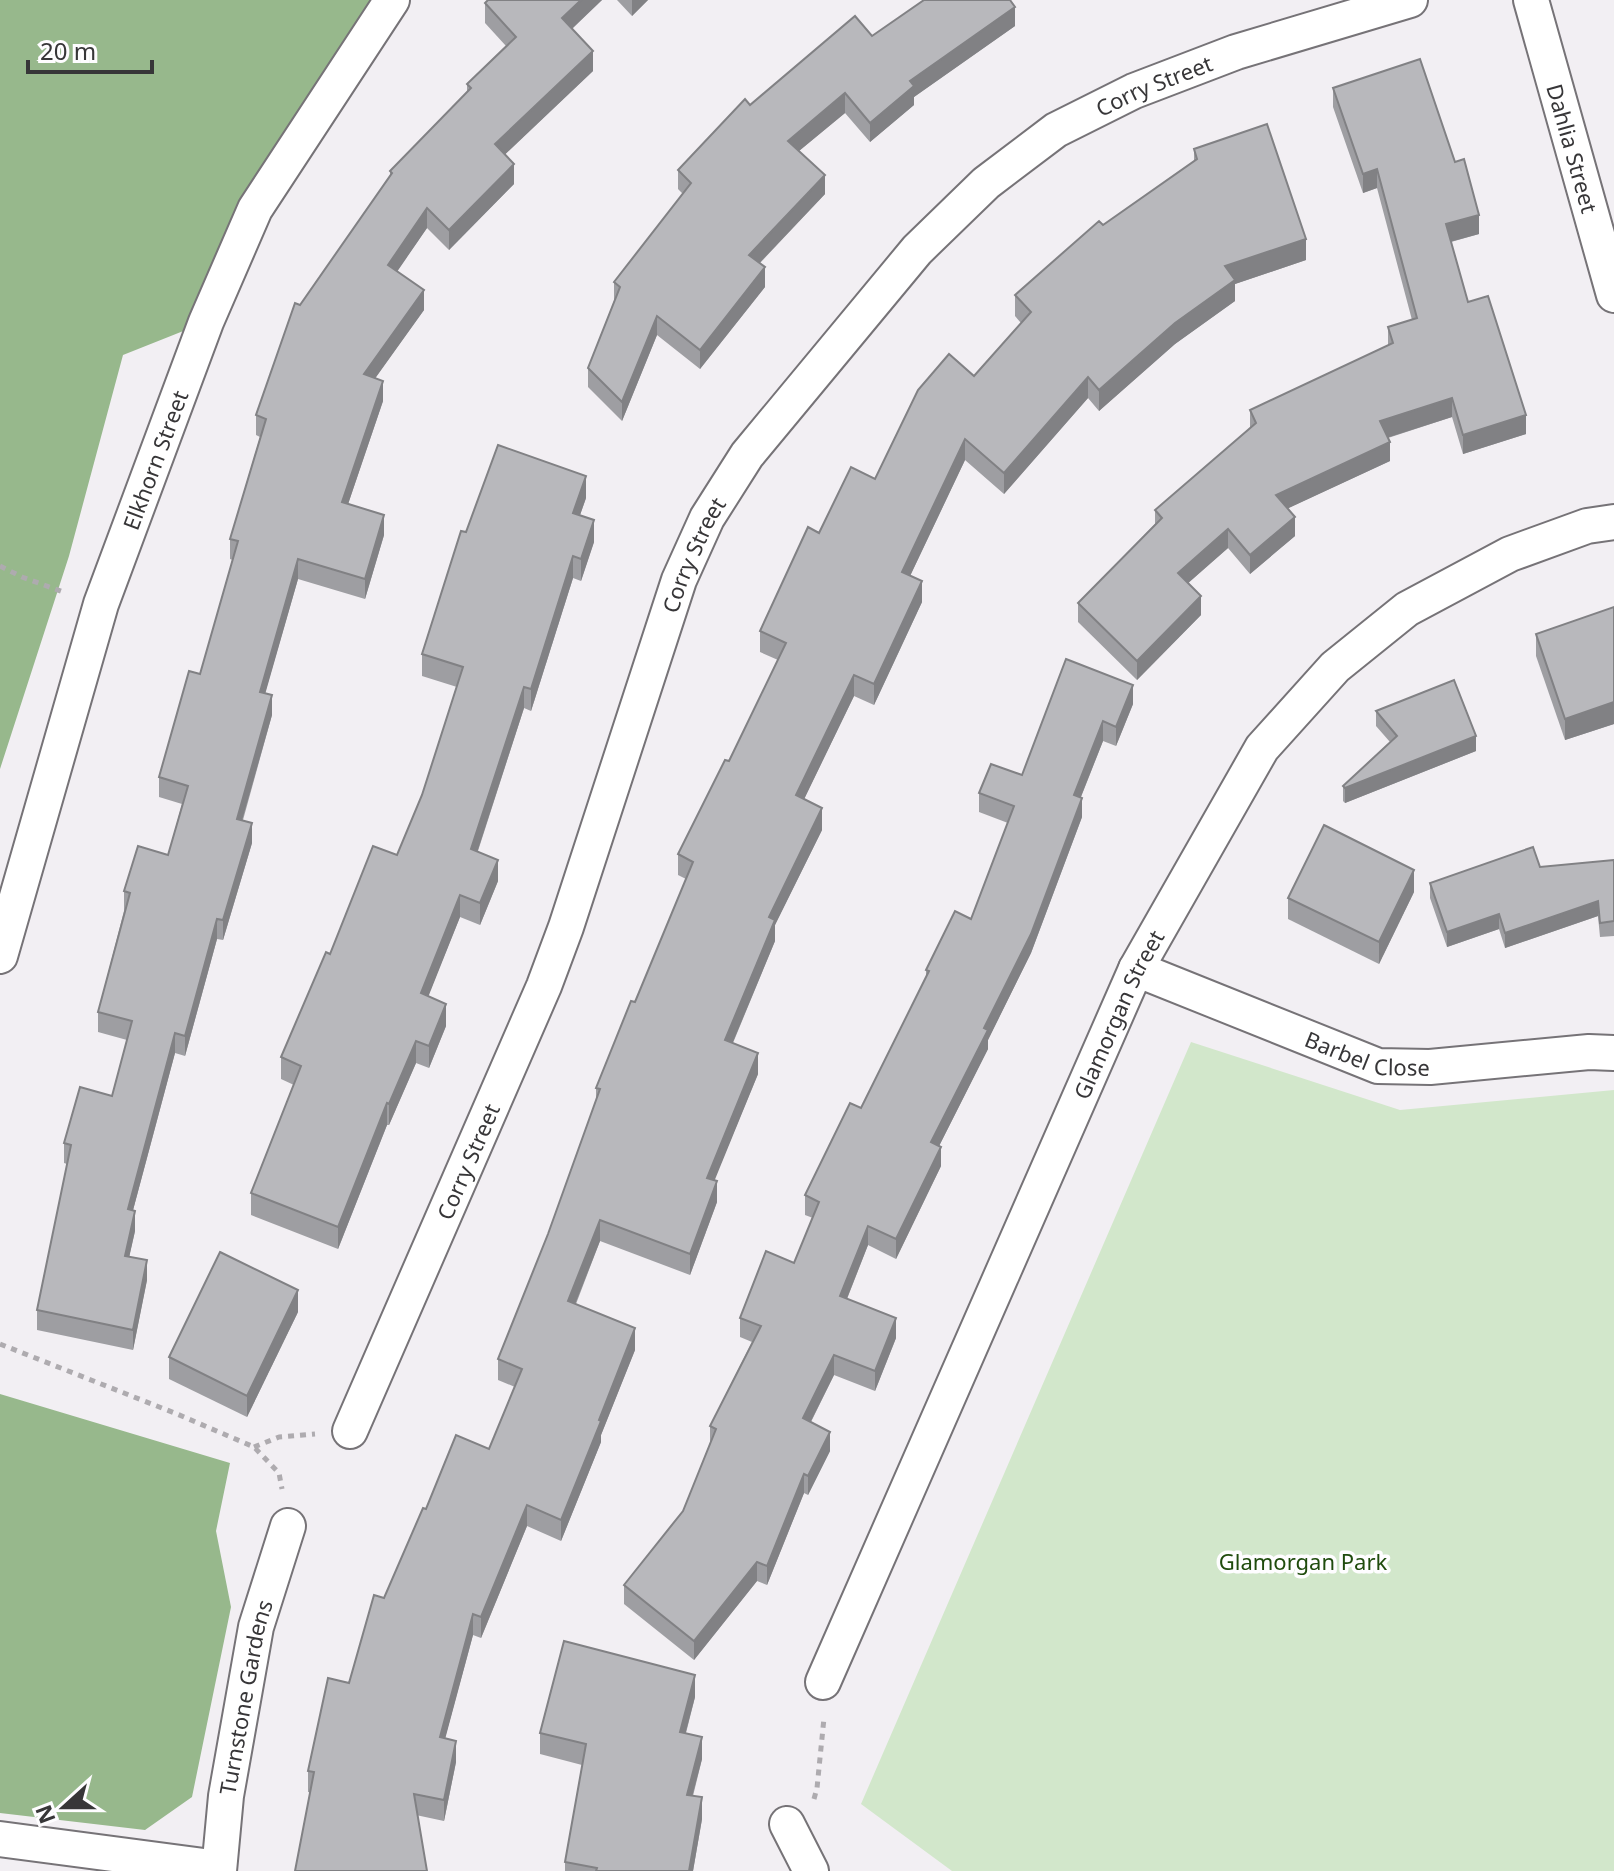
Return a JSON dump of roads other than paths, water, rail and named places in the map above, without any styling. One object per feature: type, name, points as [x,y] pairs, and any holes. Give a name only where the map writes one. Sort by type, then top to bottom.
[{"type":"street","name":"Elkhorn Street","points":[[0,956],[101,604],[206,322],[255,209],[392,0]]},
{"type":"street","name":"Corry Street","points":[[350,1431],[544,986],[679,580],[707,518],[747,455],[917,250],[986,183],[1056,130],[1134,91],[1236,52],[1410,0]]},
{"type":"street","name":"Dahlia Street","points":[[1531,0],[1614,295]]},
{"type":"street","name":"Glamorgan Street","points":[[823,1682],[1136,969],[1262,748],[1335,667],[1407,609],[1510,554],[1587,526],[1614,522]]},
{"type":"street","name":"Barbel Close","points":[[1136,969],[1378,1066],[1430,1067],[1589,1052],[1614,1053]]},
{"type":"street","name":"Turnstone Gardens","points":[[219,1869],[226,1796],[256,1627],[288,1526]]},
{"type":"street","points":[[787,1824],[811,1871]]},
{"type":"street","points":[[0,1839],[219,1869]]},
{"type":"park label","name":"Glamorgan Park","points":[[1303,1561]]}]
